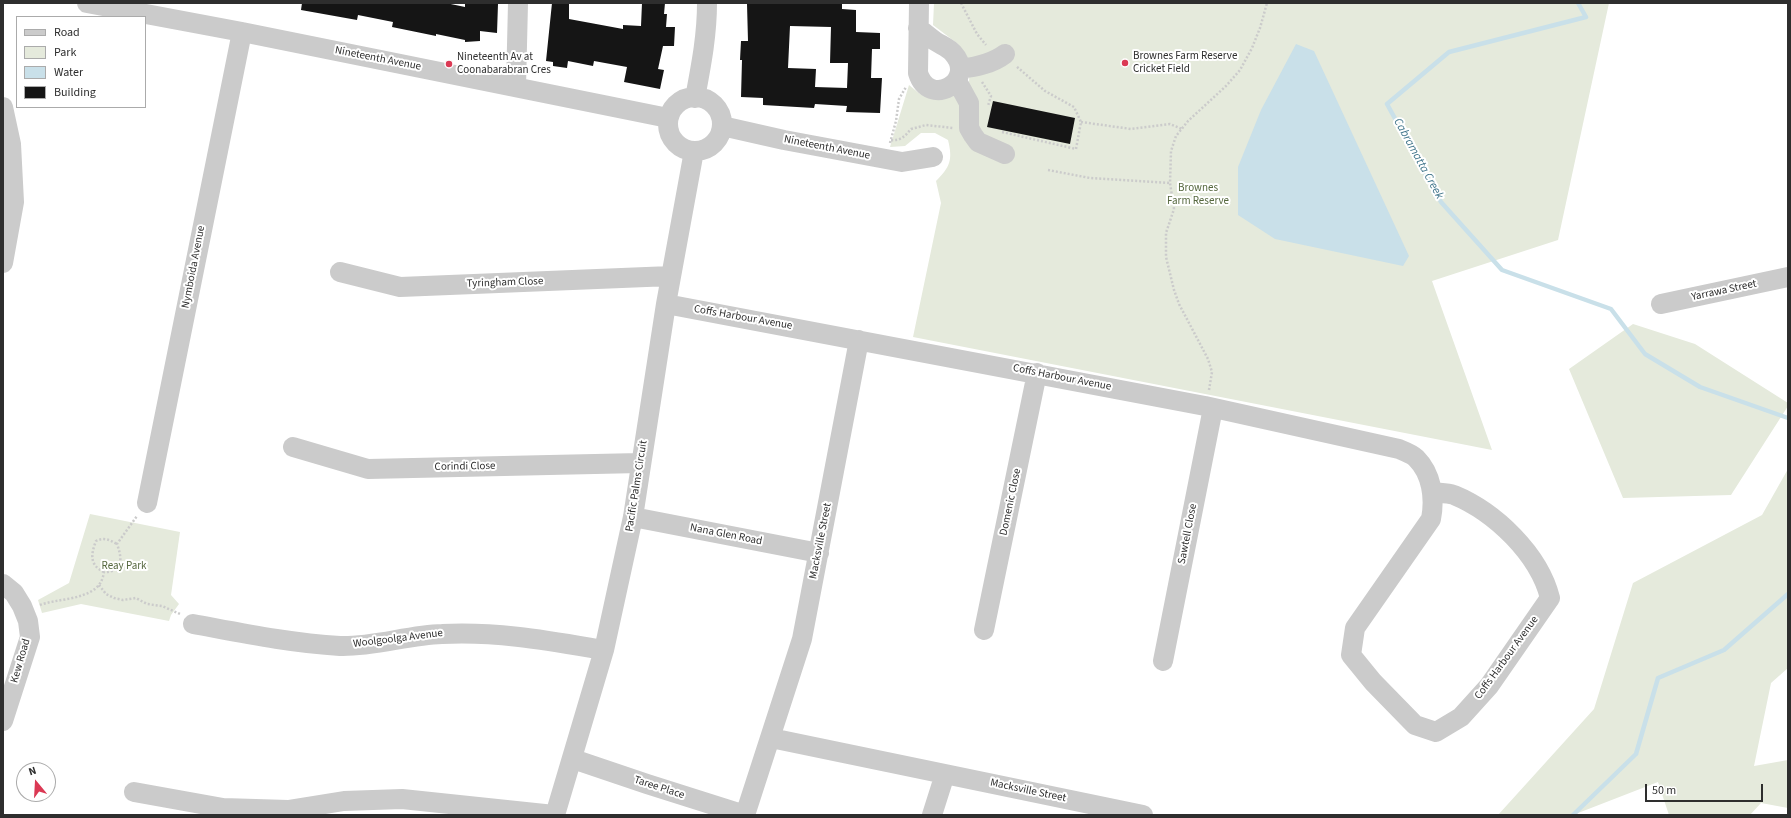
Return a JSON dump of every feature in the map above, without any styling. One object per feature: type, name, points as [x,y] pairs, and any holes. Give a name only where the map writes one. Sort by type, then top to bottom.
[{"type":"street","name":"Nineteenth Avenue","points":[[87,3],[242,32],[668,118]]},
{"type":"street","points":[[516,87],[518,3]]},
{"type":"street","points":[[695,98],[708,28],[708,3]]},
{"type":"street","points":[[919,3],[918,74],[919,79],[933,90],[941,91],[949,87],[965,72],[1001,57]]},
{"type":"street","points":[[918,28],[934,41],[953,53],[965,72],[969,103],[969,128],[973,135],[978,142],[1005,154]]},
{"type":"street","name":"Nymboida Avenue","points":[[146,503],[242,32]]},
{"type":"street","points":[[704,98],[716,107],[719,112],[722,126],[714,143],[701,150],[694,151],[679,146],[673,140],[668,126],[668,118],[672,109],[684,99],[704,98]]},
{"type":"street","points":[[3,107],[11,144],[14,202],[3,263]]},
{"type":"street","name":"Nineteenth Avenue","points":[[722,126],[784,140],[902,162],[933,157]]},
{"type":"street","name":"Pacific Palms Circuit","points":[[555,815],[573,759],[604,650],[633,517],[640,462],[666,304],[694,151]]},
{"type":"street","name":"Tyringham Close","points":[[340,272],[400,287],[671,276]]},
{"type":"street","name":"Yarrawa Street","points":[[1661,304],[1788,278]]},
{"type":"street","name":"Coffs Harbour Avenue","points":[[666,304],[1037,373],[1211,401],[1399,448],[1415,457],[1426,472],[1434,502],[1430,519],[1355,628],[1351,655],[1373,682],[1415,725],[1436,732],[1461,717],[1489,686],[1550,598],[1546,584],[1526,550],[1488,513],[1452,494],[1432,492]]},
{"type":"street","name":"Macksville Street","points":[[745,815],[802,639],[859,340]]},
{"type":"street","name":"Domenic Close","points":[[984,630],[1037,373]]},
{"type":"street","name":"Sawtell Close","points":[[1163,661],[1211,401]]},
{"type":"street","name":"Corindi Close","points":[[293,447],[368,469],[640,462]]},
{"type":"street","name":"Nana Glen Road","points":[[633,517],[819,553]]},
{"type":"street","name":"Kew Road","points":[[3,584],[14,593],[24,611],[28,621],[30,637],[3,721]]},
{"type":"street","name":"Woolgoolga Avenue","points":[[193,624],[288,642],[341,646],[370,644],[406,637],[485,633],[604,650]]},
{"type":"street","name":"Macksville Street","points":[[771,738],[1144,815]]},
{"type":"street","name":"Taree Place","points":[[573,759],[745,815]]},
{"type":"street","points":[[932,815],[946,774]]},
{"type":"street","points":[[134,792],[223,808],[288,810],[344,801],[402,799],[555,815]]},
{"type":"path","points":[[960,3],[977,34],[1001,57],[1020,70],[1045,92],[1074,106],[1081,122],[1076,149],[996,130]]},
{"type":"path","points":[[1211,401],[1212,372],[1208,359],[1179,304],[1168,268],[1166,238],[1174,209],[1170,183],[1171,151],[1176,136],[1188,120],[1226,86],[1240,70],[1252,48],[1260,28],[1266,3]]},
{"type":"path","points":[[965,72],[982,84],[991,96],[987,108]]},
{"type":"path","points":[[1081,122],[1131,129],[1170,124],[1182,129]]},
{"type":"path","points":[[891,140],[900,140],[911,129],[926,125],[954,128]]},
{"type":"path","points":[[1048,170],[1090,178],[1170,183]]},
{"type":"path","points":[[117,544],[146,503]]},
{"type":"path","points":[[100,539],[108,539],[117,544],[121,559],[120,564],[115,570],[104,572],[98,569],[92,559],[91,552],[96,541],[100,539]]},
{"type":"path","points":[[24,611],[52,601],[58,601],[86,593],[96,588],[102,581],[104,572]]},
{"type":"path","points":[[98,585],[106,594],[114,598],[123,600],[136,598],[147,604],[162,606],[182,614],[193,624]]},
{"type":"green space","name":"Brownes Farm Reserve","points":[[934,3],[1609,3],[1558,240],[1432,281],[1492,450],[913,337],[941,203],[936,181],[944,172],[949,163],[950,153],[948,140],[935,133],[921,133],[905,146],[890,147],[909,85],[920,94],[936,99],[969,82],[970,62],[958,44],[933,25]]},
{"type":"green space","points":[[1633,324],[1695,344],[1788,403],[1788,406],[1731,495],[1623,498],[1569,369]]},
{"type":"green space","points":[[1788,469],[1788,668],[1771,683],[1754,766],[1788,760],[1788,808],[1761,803],[1750,815],[1669,815],[1658,782],[1573,815],[1498,815],[1594,709],[1633,583],[1762,515]]},
{"type":"green space","name":"Reay Park","points":[[90,514],[180,532],[171,595],[179,604],[171,615],[169,621],[81,604],[42,613],[38,600],[69,583]]},
{"type":"water","points":[[1296,44],[1314,51],[1409,256],[1403,266],[1275,239],[1238,215],[1238,167],[1261,110]]},
{"type":"building","points":[[302,3],[446,3],[465,7],[465,4],[472,3],[498,4],[497,33],[480,31],[480,41],[465,42],[465,40],[436,34],[436,36],[392,27],[393,22],[358,15],[357,20],[301,10]]},
{"type":"building","points":[[552,3],[569,3],[569,19],[623,29],[623,25],[641,26],[642,3],[665,3],[664,14],[667,14],[666,27],[675,27],[674,46],[663,46],[658,69],[664,70],[660,89],[624,82],[627,67],[594,61],[593,66],[568,61],[567,68],[553,66],[553,62],[546,61]]},
{"type":"building","points":[[842,3],[842,9],[856,10],[856,32],[880,33],[880,49],[872,49],[871,78],[882,78],[880,113],[846,112],[847,106],[815,104],[814,108],[763,105],[763,98],[741,97],[741,41],[748,41],[747,4]],"holes":[[[790,26],[831,27],[830,63],[848,63],[847,88],[815,87],[816,69],[788,68]]]},
{"type":"building","points":[[993,101],[1075,118],[1070,144],[987,127]]},
{"type":"waterway","name":"Cabramatta Creek","points":[[1578,3],[1586,17],[1449,52],[1387,104],[1441,202],[1502,270],[1611,309],[1645,354],[1700,387],[1788,418]]},
{"type":"waterway","name":"Cabramatta Creek","points":[[1573,815],[1636,754],[1658,678],[1724,650],[1788,594]]},
{"type":"place","name":"Brownes Farm Reserve Cricket Field","points":[[1125,63]]},
{"type":"place","name":"Nineteenth Av at Coonabarabran Cres","points":[[449,64]]}]
